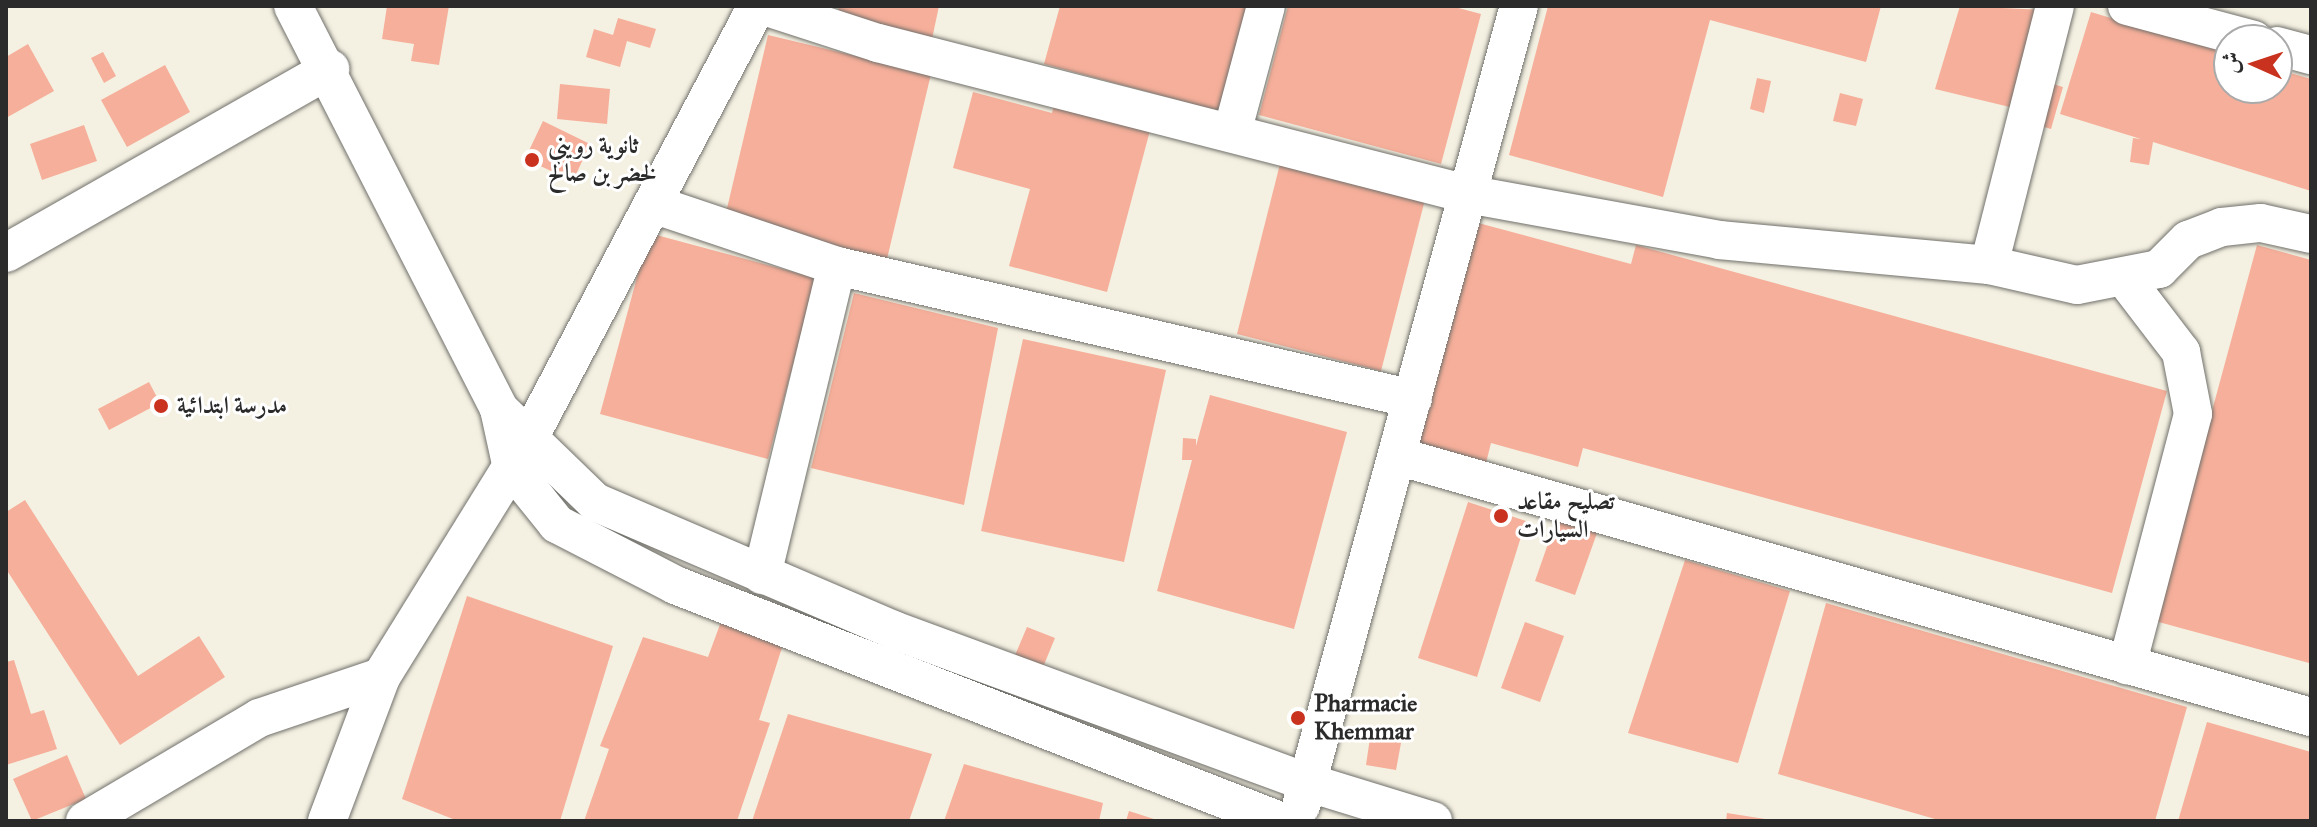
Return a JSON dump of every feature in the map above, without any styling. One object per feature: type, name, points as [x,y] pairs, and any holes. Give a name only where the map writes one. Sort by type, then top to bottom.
[{"type":"street","points":[[293,6],[330,69],[557,524],[675,585],[1280,821]]},
{"type":"street","points":[[327,821],[381,677],[520,454],[757,6]]},
{"type":"street","points":[[764,6],[878,43],[1233,129],[1467,194],[1719,240],[1989,265],[2077,285],[2126,280],[2159,269],[2188,240],[2222,227],[2261,223],[2311,234]]},
{"type":"street","points":[[1233,129],[1266,6]]},
{"type":"street","points":[[1989,265],[2055,6]]},
{"type":"street","points":[[2127,6],[2213,29]]},
{"type":"street","points":[[1297,821],[1467,194],[1510,8]]},
{"type":"street","points":[[6,253],[330,69]]},
{"type":"street","points":[[653,204],[837,266],[1413,399]]},
{"type":"street","points":[[762,575],[837,266]]},
{"type":"street","points":[[2126,280],[2181,352],[2193,414],[2127,665]]},
{"type":"street","points":[[520,454],[595,502],[762,575],[1306,782],[1433,821]]},
{"type":"street","points":[[1397,456],[2311,717]]},
{"type":"street","points":[[85,821],[259,718],[381,677]]},
{"type":"building","points":[[387,6],[449,6],[439,65],[411,61],[414,44],[382,39]]},
{"type":"building","points":[[839,6],[939,6],[932,39],[837,18]]},
{"type":"building","points":[[1060,6],[1255,6],[1226,113],[1044,64]]},
{"type":"building","points":[[1288,6],[1451,6],[1481,14],[1441,164],[1259,115]]},
{"type":"building","points":[[1548,6],[1881,6],[1866,62],[1710,20],[1663,197],[1509,155]]},
{"type":"building","points":[[1960,6],[2042,10],[2018,109],[1935,89]]},
{"type":"building","points":[[2091,12],[2213,49],[2213,104],[2293,104],[2293,74],[2311,79],[2311,191],[2153,142],[2149,165],[2130,162],[2133,138],[2141,139],[2060,114]]},
{"type":"building","points":[[618,18],[656,29],[650,48],[627,41],[620,67],[586,57],[594,29],[613,35]]},
{"type":"building","points":[[768,35],[931,74],[887,259],[724,221]]},
{"type":"building","points":[[28,44],[54,91],[6,118],[6,57]]},
{"type":"building","points":[[103,52],[116,76],[104,83],[91,58]]},
{"type":"building","points":[[165,65],[190,112],[127,147],[101,100]]},
{"type":"building","points":[[1757,78],[1771,81],[1764,113],[1750,109]]},
{"type":"building","points":[[2043,81],[2063,87],[2051,129],[2030,123]]},
{"type":"building","points":[[560,84],[610,89],[607,124],[557,119]]},
{"type":"building","points":[[973,92],[1052,113],[1056,97],[1152,123],[1107,292],[1009,266],[1030,189],[953,168]]},
{"type":"building","points":[[1840,93],[1863,99],[1856,126],[1833,121]]},
{"type":"building","points":[[543,121],[590,144],[573,181],[525,159]]},
{"type":"building","points":[[84,125],[97,161],[42,180],[30,144]]},
{"type":"building","points":[[1283,152],[1428,188],[1381,371],[1237,334]]},
{"type":"building","points":[[1467,220],[1631,264],[1636,245],[2167,391],[2112,593],[1583,448],[1578,467],[1491,443],[1485,467],[1407,446]]},
{"type":"building","points":[[649,233],[816,278],[768,459],[600,414]]},
{"type":"building","points":[[2257,245],[2311,260],[2309,663],[2155,621]]},
{"type":"building","points":[[854,293],[998,328],[964,505],[811,468]]},
{"type":"building","points":[[1023,339],[1166,370],[1124,562],[981,531]]},
{"type":"building","points":[[149,382],[160,403],[109,430],[98,409]]},
{"type":"building","points":[[1210,395],[1347,432],[1294,629],[1157,591],[1192,460],[1182,460],[1183,438],[1196,439],[1196,446]]},
{"type":"building","points":[[25,500],[138,676],[199,636],[225,677],[120,745],[6,569],[6,512]]},
{"type":"building","points":[[1468,502],[1526,521],[1477,677],[1418,658]]},
{"type":"building","points":[[1557,518],[1597,533],[1575,595],[1535,581]]},
{"type":"building","points":[[1685,560],[1790,591],[1738,763],[1628,733]]},
{"type":"building","points":[[467,596],[613,646],[560,821],[458,821],[402,799]]},
{"type":"building","points":[[1826,603],[2187,707],[2155,821],[1942,821],[1778,774]]},
{"type":"building","points":[[722,619],[785,638],[759,720],[770,723],[737,821],[584,821],[609,749],[600,746],[643,637],[708,657]]},
{"type":"building","points":[[1525,622],[1564,636],[1540,702],[1501,688]]},
{"type":"building","points":[[1027,627],[1055,638],[1041,672],[1013,660]]},
{"type":"building","points":[[14,660],[31,714],[44,710],[57,749],[6,765],[6,662]]},
{"type":"building","points":[[788,714],[932,754],[909,821],[752,821]]},
{"type":"building","points":[[2207,722],[2311,752],[2311,821],[2178,821]]},
{"type":"building","points":[[1370,738],[1401,743],[1396,770],[1366,765]]},
{"type":"building","points":[[67,755],[86,799],[32,821],[13,779]]},
{"type":"building","points":[[964,764],[1103,803],[1099,821],[944,821]]},
{"type":"building","points":[[1129,811],[1157,820],[1157,821],[1126,821]]},
{"type":"building","points":[[1727,813],[1765,819],[1765,821],[1726,821]]},
{"type":"place","name":"ثانوية رويني لخضر بن صالح","points":[[532,160]]},
{"type":"place","name":"مدرسة ابتدائية","points":[[161,406]]},
{"type":"place","name":"تصليح مقاعد السيارات","points":[[1501,516]]},
{"type":"place","name":"Pharmacie Khemmar","points":[[1298,718]]}]
